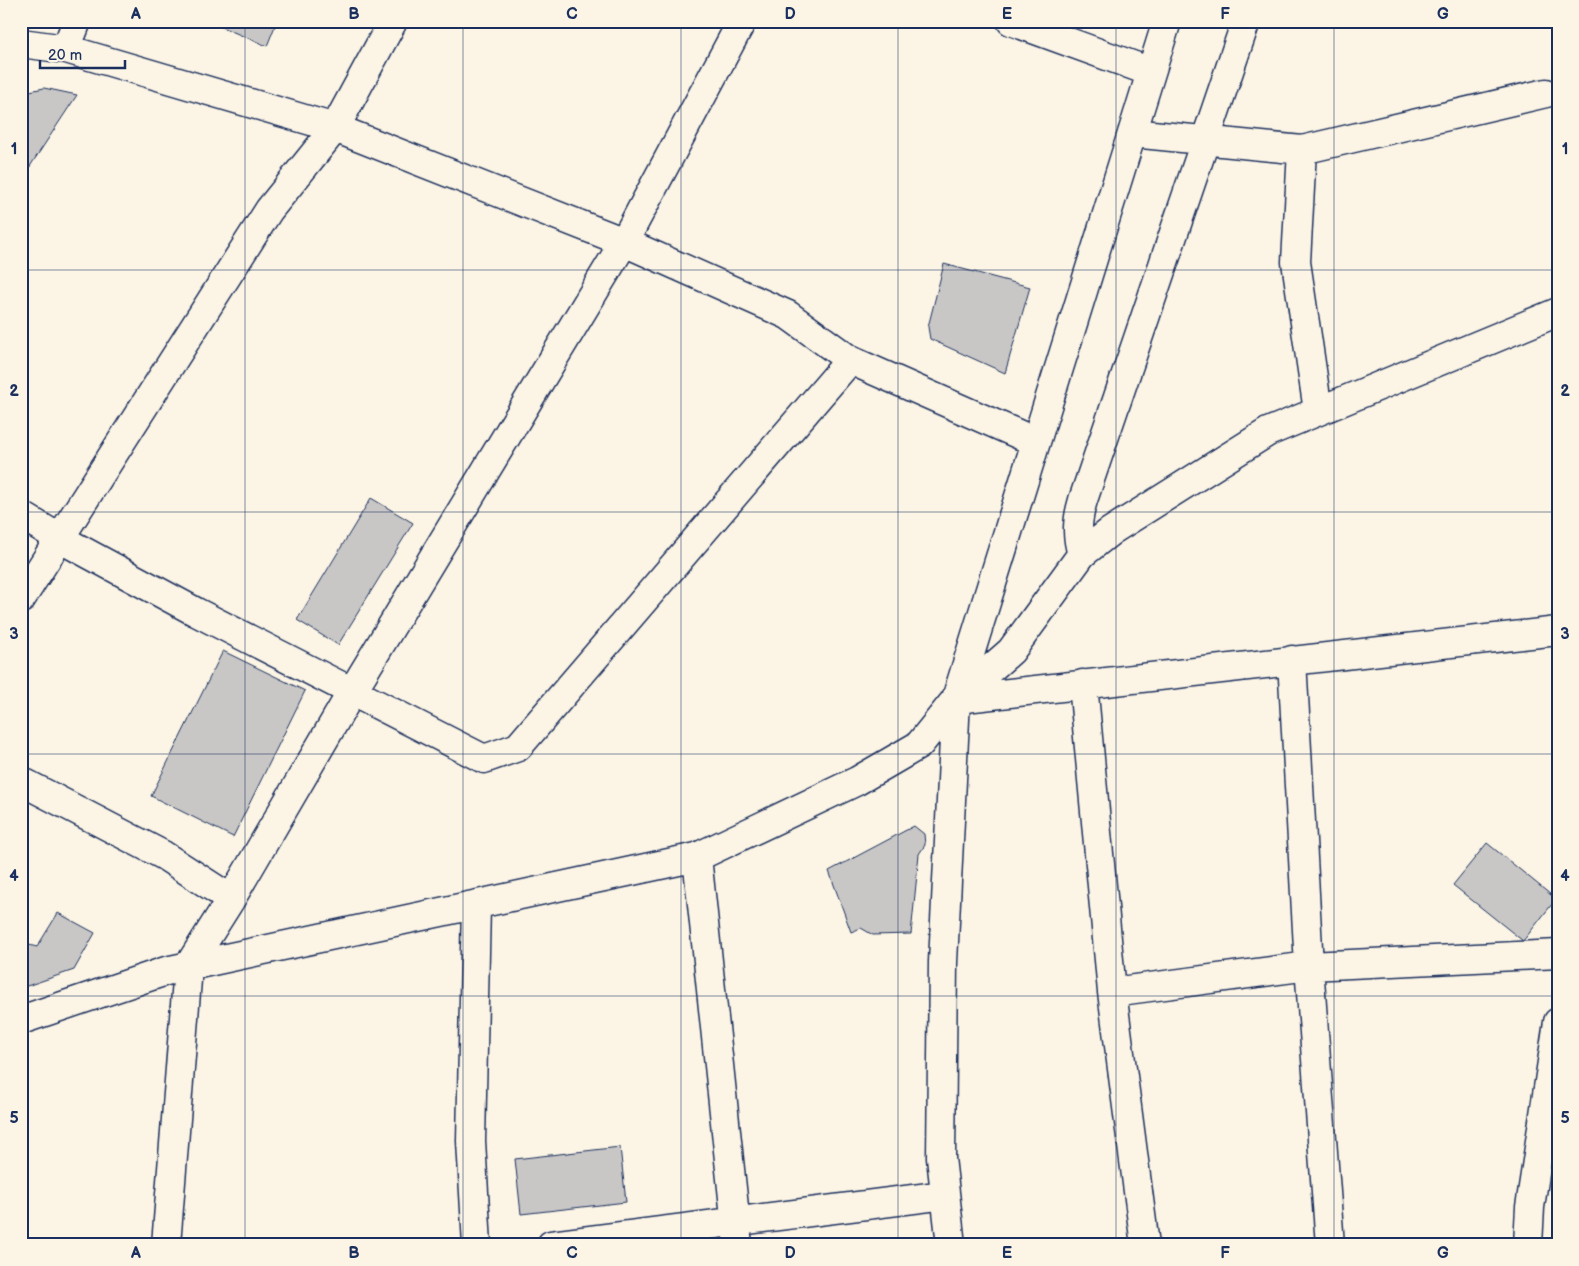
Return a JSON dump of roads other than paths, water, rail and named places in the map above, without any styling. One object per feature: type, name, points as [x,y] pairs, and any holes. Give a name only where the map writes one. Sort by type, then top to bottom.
[{"type":"street","points":[[66,49],[77,21]]},
{"type":"street","points":[[21,599],[270,210],[334,128],[393,21]]},
{"type":"street","points":[[166,1245],[188,967],[231,899],[353,690],[624,242],[742,21]]},
{"type":"street","points":[[1011,21],[1151,72]]},
{"type":"street","points":[[951,1245],[941,1158],[943,962],[956,699],[1167,21]]},
{"type":"street","points":[[1082,554],[1077,534],[1080,509],[1246,21]]},
{"type":"street","points":[[21,43],[66,49],[334,128],[624,242],[788,315],[850,360],[1036,442]]},
{"type":"street","points":[[1132,133],[1302,150],[1546,93]]},
{"type":"street","points":[[1302,150],[1296,262],[1318,411]]},
{"type":"street","points":[[21,1020],[166,971],[696,857],[857,781],[919,745],[956,699],[1011,651],[1082,554],[1112,531],[1268,432],[1558,312]]},
{"type":"street","points":[[21,515],[59,538],[196,612],[353,690],[484,759],[518,747],[850,360]]},
{"type":"street","points":[[956,699],[1558,631]]},
{"type":"street","points":[[1292,660],[1310,966],[1330,1245]]},
{"type":"street","points":[[1083,684],[1112,992],[1145,1245]]},
{"type":"street","points":[[21,780],[163,855],[231,899]]},
{"type":"street","points":[[696,857],[737,1234]]},
{"type":"street","points":[[476,905],[471,1141],[477,1245]]},
{"type":"street","points":[[1112,992],[1310,966],[1558,954]]},
{"type":"street","points":[[1528,1245],[1530,1207],[1558,1022]]},
{"type":"street","points":[[550,1245],[737,1234],[945,1195]]}]
